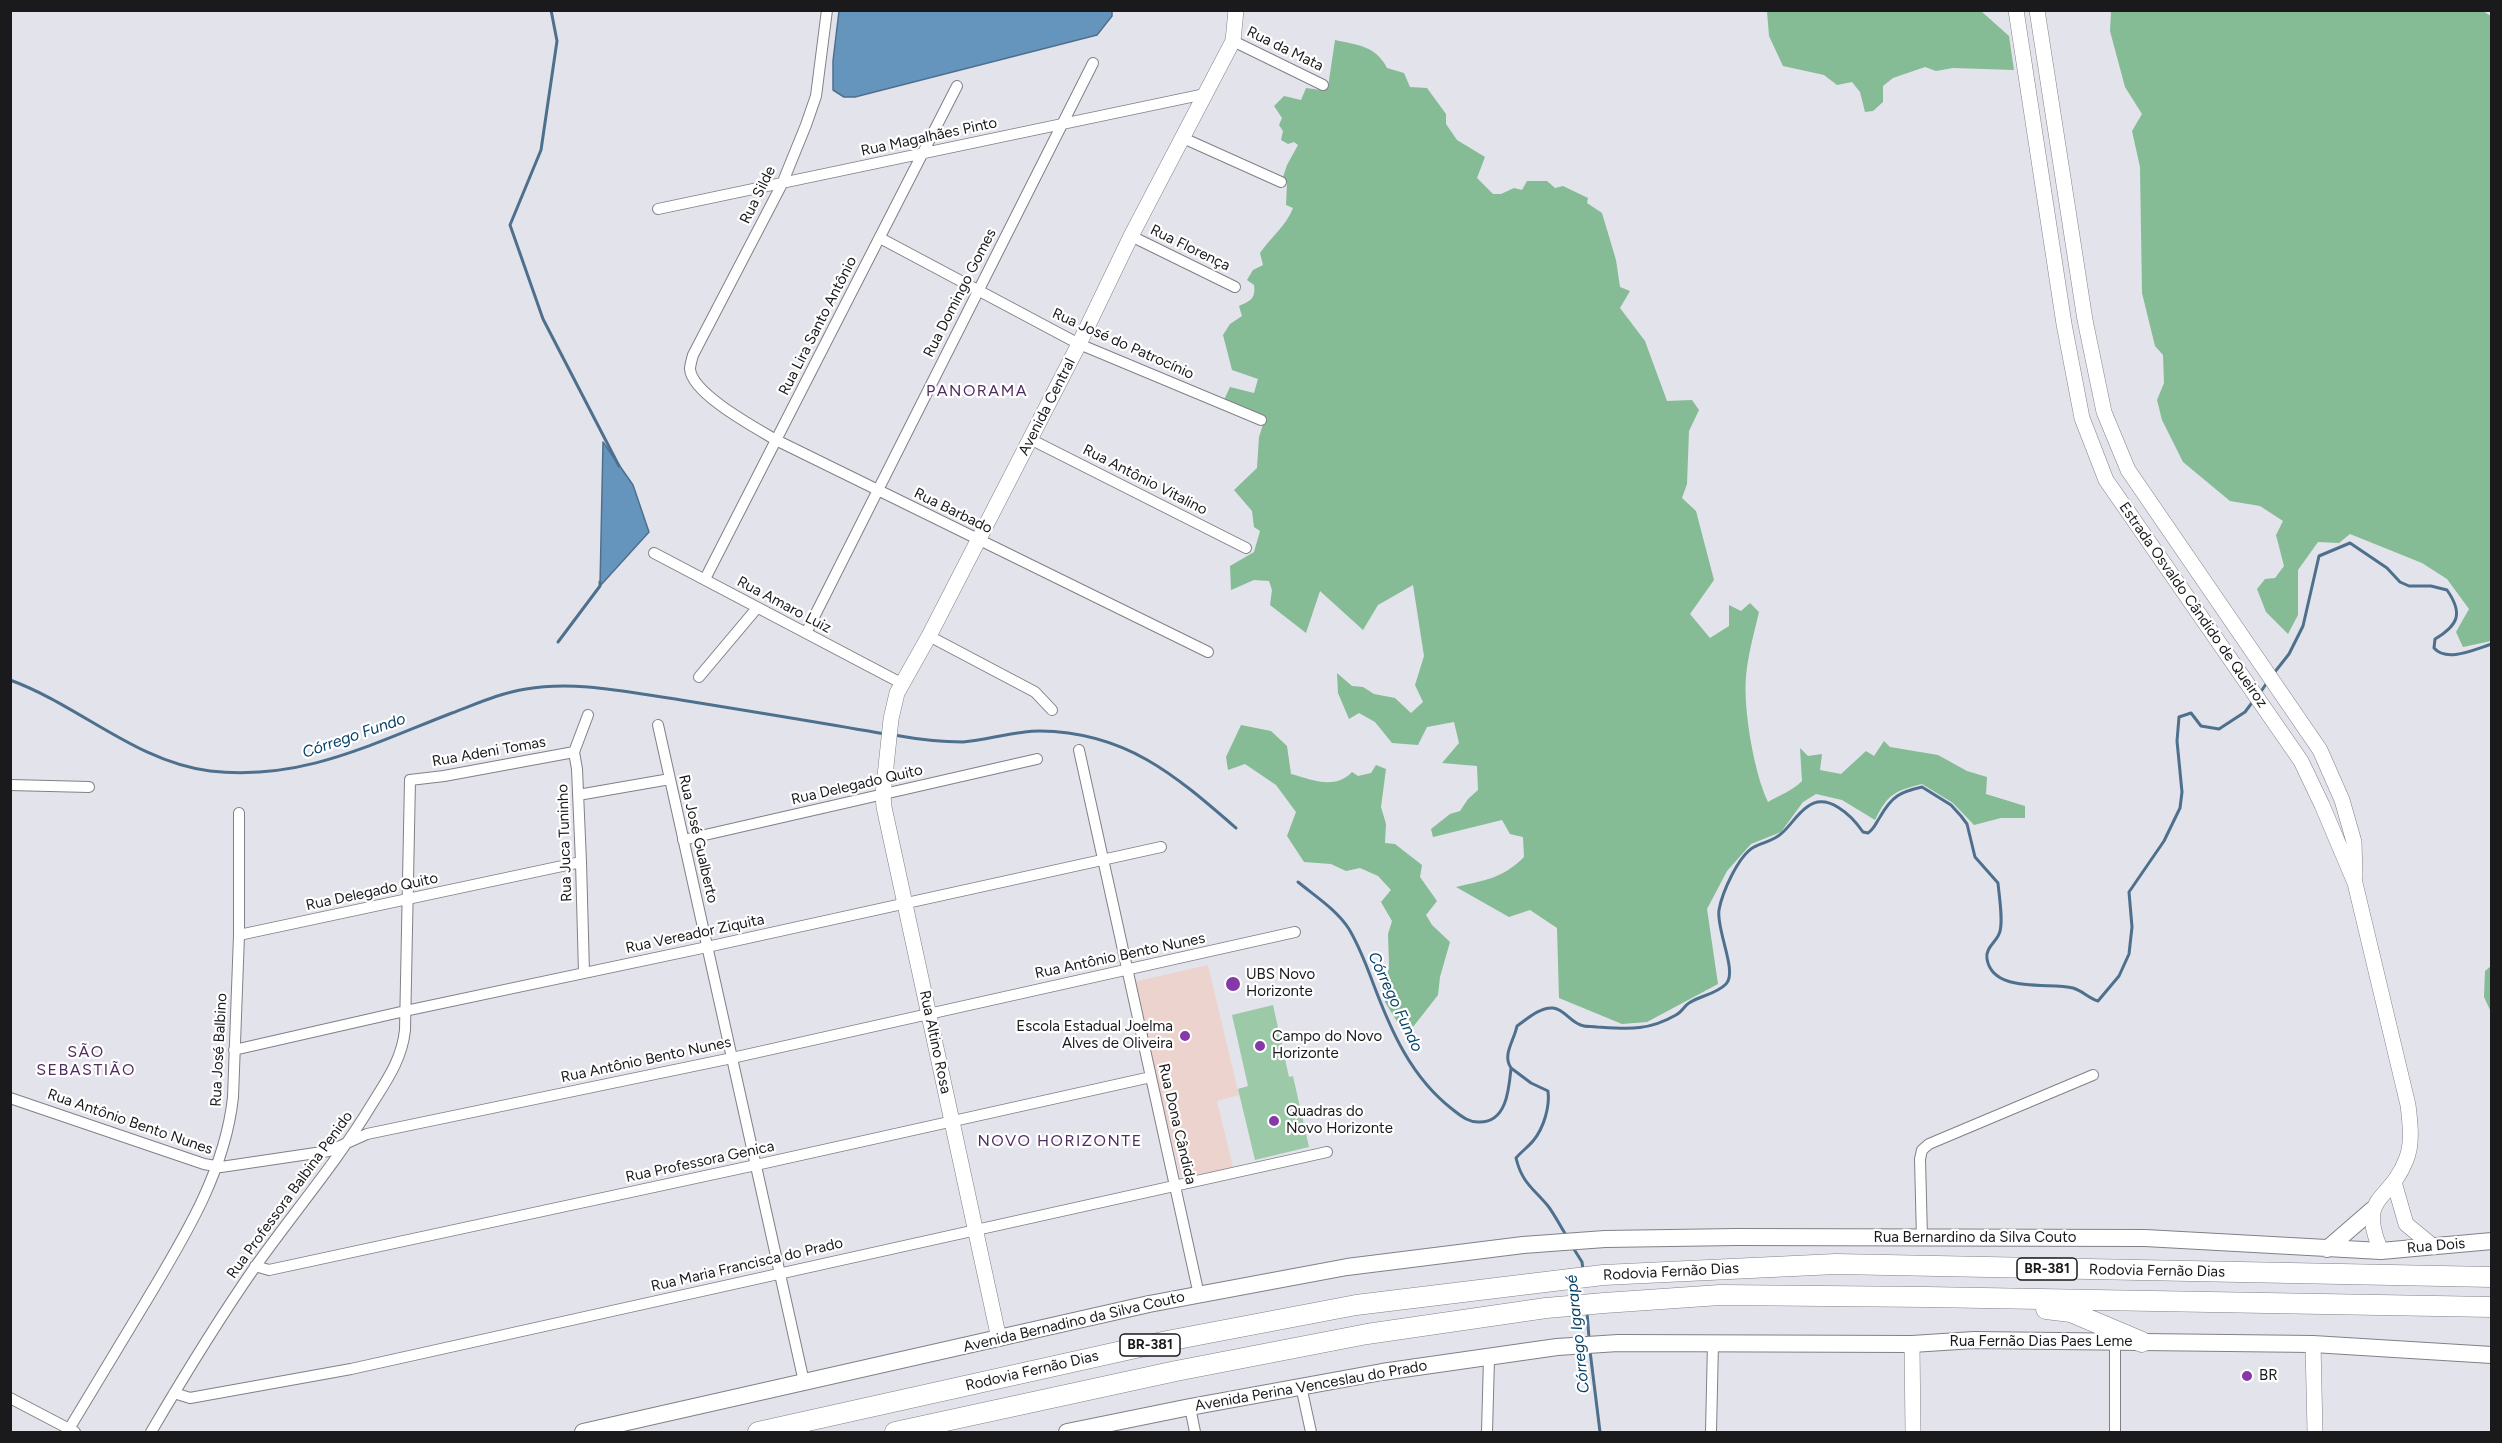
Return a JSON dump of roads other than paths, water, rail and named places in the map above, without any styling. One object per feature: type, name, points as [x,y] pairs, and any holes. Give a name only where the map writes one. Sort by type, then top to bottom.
[{"type":"highway","name":"Rodovia Fernão Dias","points":[[758,1432],[1155,1343],[1356,1305],[1603,1275],[1836,1264],[2492,1277]]},
{"type":"highway","name":"Rodovia Fernão Dias","points":[[895,1432],[1176,1371],[1367,1334],[1546,1308],[1604,1303],[1720,1295],[2492,1307]]},
{"type":"highway","points":[[1927,1297],[2071,1312],[2142,1342]]},
{"type":"main road","points":[[1233,41],[1236,10]]},
{"type":"main road","name":"Estrada Osvaldo Cândido de Queiroz","points":[[2016,10],[2064,324],[2082,418],[2106,480],[2301,761],[2355,883]]},
{"type":"main road","name":"Estrada Osvaldo Cândido de Queiroz","points":[[2037,10],[2085,320],[2104,412],[2128,470],[2320,750],[2342,800],[2354,842],[2355,883],[2408,1105],[2410,1131],[2407,1159],[2394,1182],[2372,1210]]},
{"type":"main road","name":"Avenida Central","points":[[889,743],[891,719],[901,683],[929,636],[1079,344],[1131,236],[1233,41]]},
{"type":"main road","name":"Rua Altino Rosa","points":[[889,743],[883,795],[999,1339]]},
{"type":"main road","points":[[2394,1182],[2406,1224],[2434,1247]]},
{"type":"main road","points":[[2327,1249],[2372,1210]]},
{"type":"main road","points":[[2372,1210],[2371,1224],[2381,1251]]},
{"type":"main road","name":"Rua Bernardino da Silva Couto","points":[[1569,1241],[1605,1239],[2145,1238],[2381,1251]]},
{"type":"main road","name":"Avenida Bernadino da Silva Couto","points":[[583,1432],[1199,1294],[1347,1268],[1569,1241]]},
{"type":"main road","name":"Rua Dois","points":[[2381,1251],[2492,1241]]},
{"type":"main road","name":"Rua Fernão Dias Paes Leme","points":[[1557,1347],[1618,1343],[1912,1344],[1974,1340],[2313,1344],[2492,1355]]},
{"type":"main road","points":[[1912,1344],[1913,1432]]},
{"type":"main road","points":[[2313,1344],[2314,1432]]},
{"type":"main road","name":"Avenida Perina Venceslau do Prado","points":[[1075,1432],[1301,1386],[1392,1370],[1557,1347]]},
{"type":"street","name":"Rua Silde","points":[[695,382],[690,370],[693,355],[782,184],[816,96],[827,10]]},
{"type":"street","name":"Rua da Mata","points":[[1233,41],[1323,85]]},
{"type":"street","name":"Rua Domingo Gomes","points":[[806,633],[1060,124],[1093,63]]},
{"type":"street","name":"Rua Lira Santo Antônio","points":[[705,579],[957,86]]},
{"type":"street","name":"Rua Magalhães Pinto","points":[[658,209],[1205,94]]},
{"type":"street","points":[[1183,138],[1281,182]]},
{"type":"street","name":"Rua Florença","points":[[1131,236],[1235,287]]},
{"type":"street","name":"Rua José do Patrocínio","points":[[880,238],[1079,344],[1261,420]]},
{"type":"street","name":"Rua Barbado","points":[[695,382],[726,409],[776,440],[1208,652]]},
{"type":"street","name":"Rua Antônio Vitalino","points":[[1030,439],[1246,548]]},
{"type":"street","name":"Rua Amaro Luiz","points":[[654,553],[901,683]]},
{"type":"street","points":[[699,677],[757,608]]},
{"type":"street","points":[[929,636],[1035,692],[1052,710]]},
{"type":"street","name":"Rua Juca Tuninho","points":[[584,973],[578,795],[574,752],[588,715]]},
{"type":"street","name":"Rua José Gualberto","points":[[658,725],[804,1382]]},
{"type":"street","name":"Rua Dona Cândida","points":[[1079,750],[1199,1294]]},
{"type":"street","name":"Rua Adeni Tomas","points":[[410,780],[574,752]]},
{"type":"street","name":"Rua Delegado Quito","points":[[683,840],[1037,759]]},
{"type":"street","points":[[578,795],[670,779]]},
{"type":"street","name":"Rua Professora Balbina Penido","points":[[151,1432],[255,1266],[348,1143],[401,1055],[405,1030],[410,780]]},
{"type":"street","points":[[10,785],[89,787]]},
{"type":"street","name":"Rua José Balbino","points":[[72,1431],[184,1237],[215,1167],[231,1109],[239,935],[240,813]]},
{"type":"street","name":"Rua Vereador Ziquita","points":[[234,1050],[1161,847]]},
{"type":"street","name":"Rua Delegado Quito","points":[[239,935],[581,862]]},
{"type":"street","name":"Rua Antônio Bento Nunes","points":[[10,1098],[215,1167],[329,1151],[367,1134],[732,1058],[1295,932]]},
{"type":"street","points":[[1922,1238],[1920,1160],[1922,1150],[1929,1144],[2092,1075]]},
{"type":"street","name":"Rua Professora Genica","points":[[255,1266],[269,1270],[1151,1077]]},
{"type":"street","name":"Rua Maria Francisca do Prado","points":[[174,1393],[190,1398],[351,1369],[1327,1152]]},
{"type":"street","points":[[1711,1432],[1713,1343]]},
{"type":"street","points":[[2115,1343],[2115,1432]]},
{"type":"street","points":[[1487,1432],[1489,1358]]},
{"type":"street","points":[[1301,1386],[1311,1432]]},
{"type":"street","points":[[10,1398],[72,1431]]},
{"type":"street","points":[[1190,1407],[1195,1432]]},
{"type":"water","points":[[839,10],[1112,11],[1112,16],[1097,35],[855,97],[844,97],[833,90],[833,61]]},
{"type":"water","points":[[603,442],[633,485],[649,532],[600,586]]},
{"type":"waterway","points":[[551,10],[557,41],[541,150],[510,225],[543,319],[619,466]]},
{"type":"waterway","name":"Córrego Fundo","points":[[2274,673],[2289,654],[2303,626],[2319,556],[2350,543],[2387,568],[2400,582],[2409,586],[2431,586],[2447,590],[2455,605],[2456,618],[2449,629],[2435,639],[2434,648],[2454,655],[2492,644]]},
{"type":"waterway","points":[[558,642],[600,586],[600,582]]},
{"type":"waterway","name":"Córrego Fundo","points":[[10,680],[60,704],[132,745],[183,766],[210,771],[243,773],[275,771],[334,758],[497,696],[545,687],[565,686],[623,691],[885,734]]},
{"type":"waterway","name":"Córrego Fundo","points":[[2260,693],[2268,681]]},
{"type":"waterway","name":"Córrego Fundo","points":[[1298,882],[1332,909],[1349,929],[1395,1036],[1425,1083],[1465,1118],[1476,1122],[1489,1120],[1496,1116],[1505,1102],[1511,1068],[1508,1053],[1517,1026],[1534,1014],[1543,1009],[1553,1008],[1584,1026],[1608,1028],[1647,1026],[1676,1015],[1689,1003],[1726,984],[1730,970],[1719,918],[1723,894],[1742,858],[1748,852],[1779,836],[1803,810],[1815,803],[1831,804],[1846,813],[1863,832],[1868,833],[1893,800],[1908,791],[1922,787],[1951,805],[1967,824],[1975,857],[1998,883],[2001,924],[1998,937],[1989,948],[1987,955],[1991,970],[2011,982],[2073,988],[2098,1001],[2119,976],[2129,954],[2132,927],[2129,892],[2164,841],[2180,808],[2182,792],[2177,741],[2179,717],[2191,713],[2201,726],[2219,729],[2245,712],[2254,700]]},
{"type":"waterway","points":[[894,735],[963,742],[1040,731],[1071,733],[1098,739],[1124,748],[1170,774],[1236,828]]},
{"type":"waterway","name":"Córrego Igarapé","points":[[1511,1068],[1531,1083],[1548,1091],[1547,1110],[1540,1130],[1533,1141],[1516,1158],[1525,1179],[1548,1206],[1566,1235]]},
{"type":"waterway","name":"Córrego Igarapé","points":[[1572,1246],[1582,1262],[1583,1270]]},
{"type":"waterway","name":"Córrego Igarapé","points":[[1587,1312],[1589,1338]]},
{"type":"waterway","name":"Córrego Igarapé","points":[[1590,1351],[1600,1432]]},
{"type":"place","name":"UBS Novo Horizonte","points":[[1233,984]]},
{"type":"place","name":"Escola Estadual Joelma Alves de Oliveira","points":[[1185,1036]]},
{"type":"place","name":"Campo do Novo Horizonte","points":[[1260,1046]]},
{"type":"place","name":"Quadras do Novo Horizonte","points":[[1274,1121]]},
{"type":"place","name":"BR","points":[[2247,1376]]},
{"type":"district","name":"PANORAMA","points":[[977,391]]},
{"type":"district","name":"SÃO SEBASTIÃO","points":[[86,1061]]},
{"type":"district","name":"NOVO HORIZONTE","points":[[1060,1141]]}]
